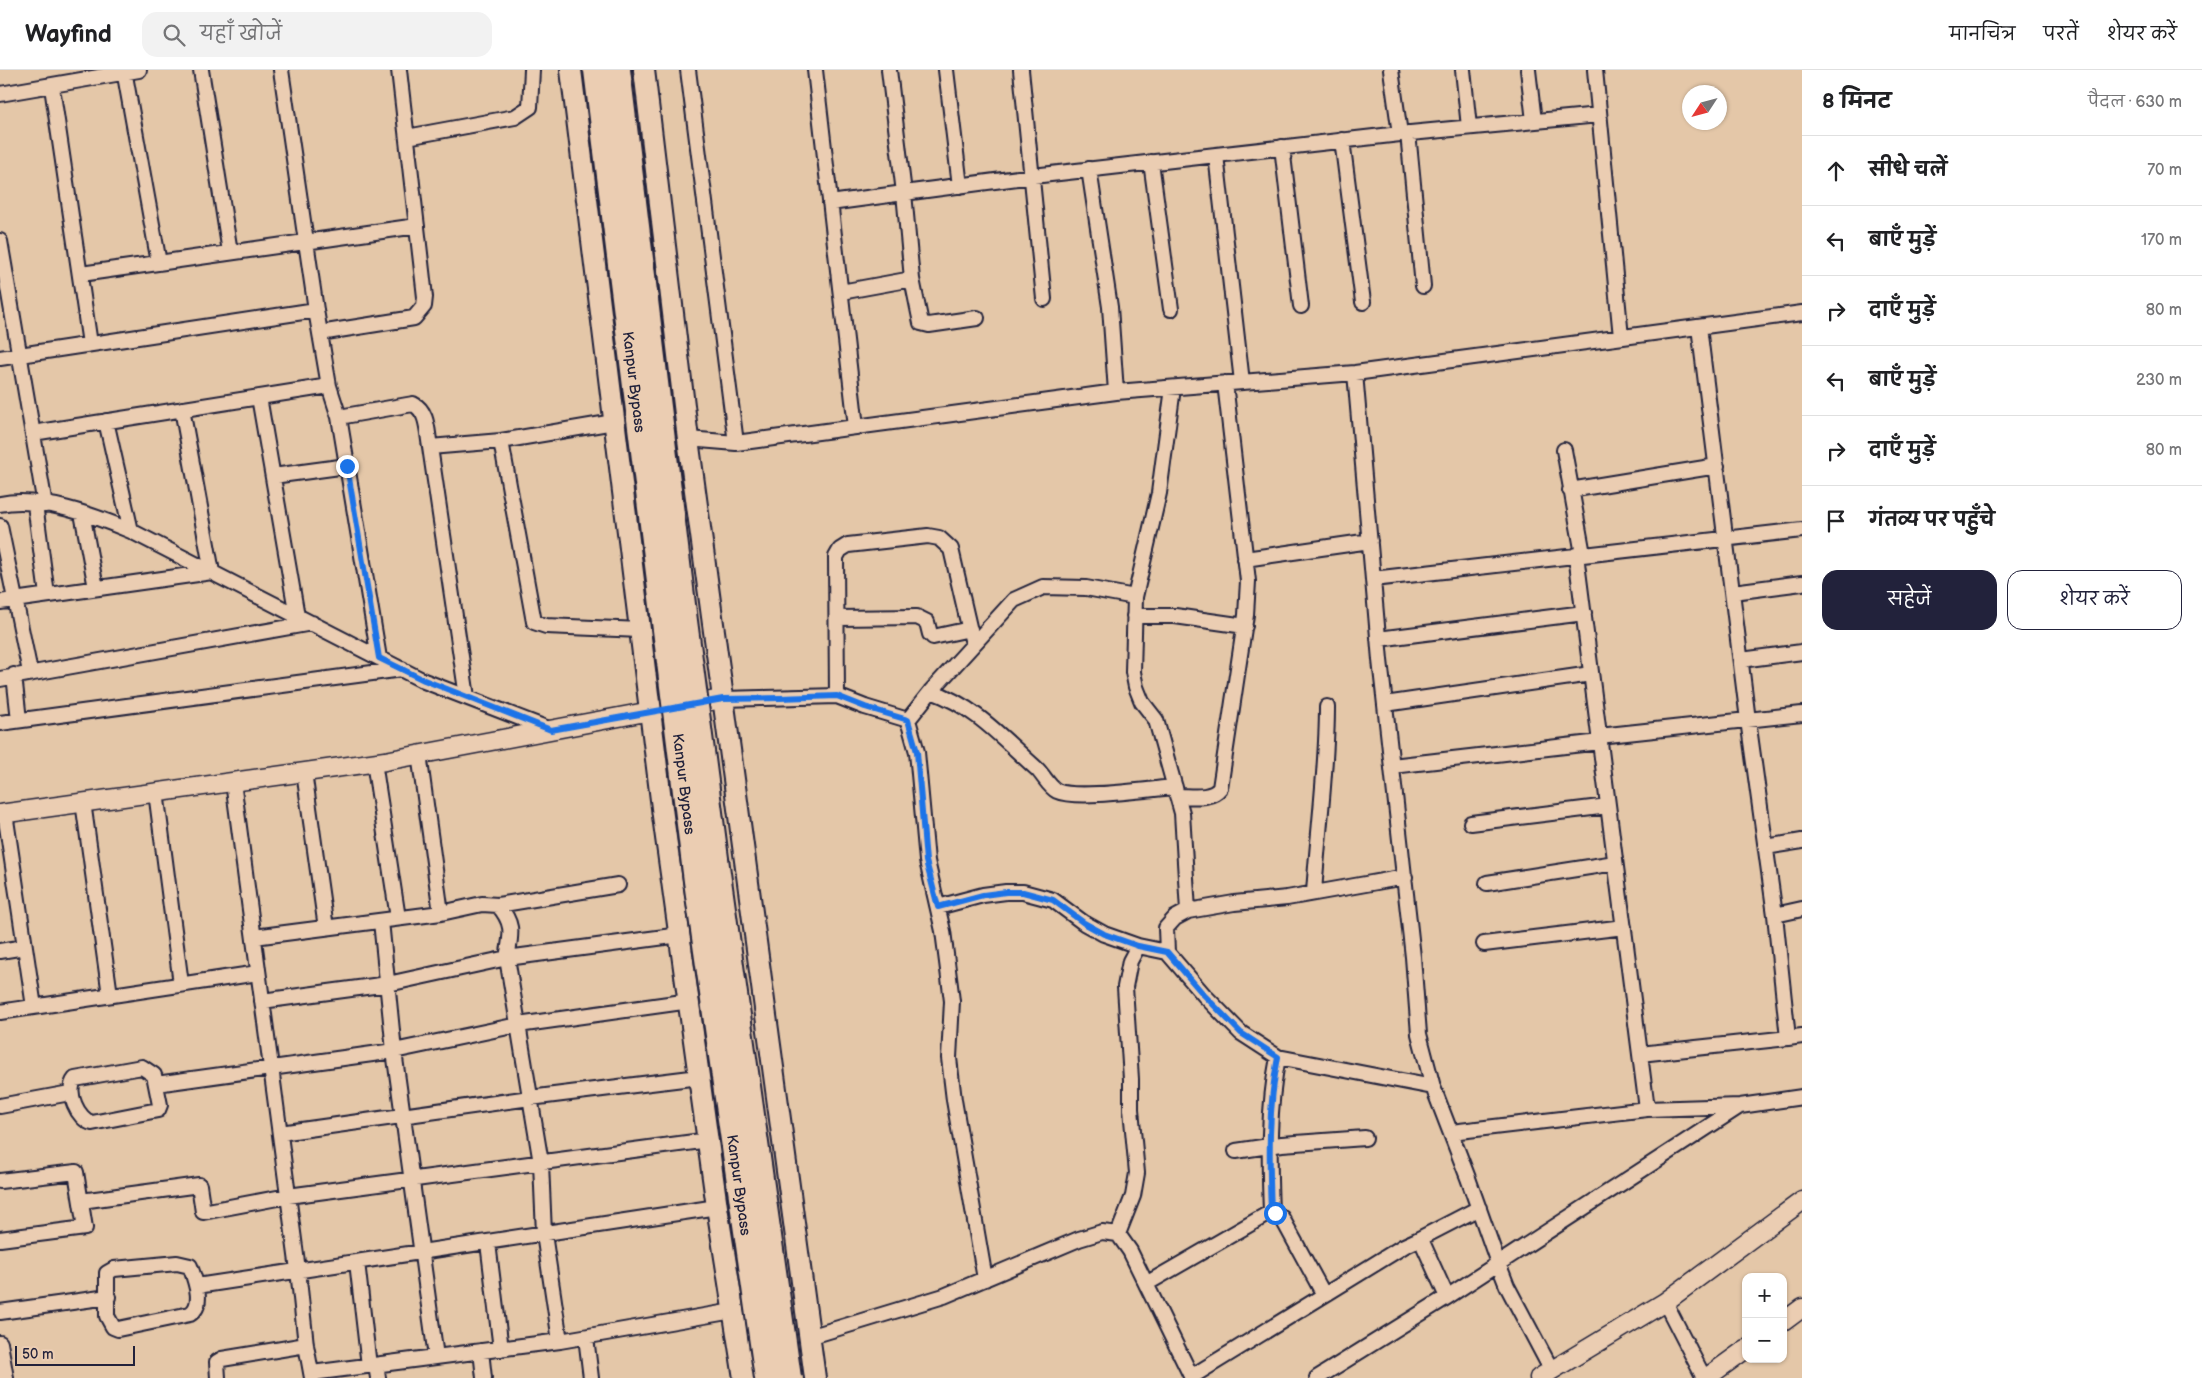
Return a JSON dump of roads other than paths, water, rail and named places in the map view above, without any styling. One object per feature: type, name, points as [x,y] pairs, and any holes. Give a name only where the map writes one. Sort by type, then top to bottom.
[{"type":"highway","name":"Kanpur Bypass","points":[[596,70],[696,881],[767,1378]]},
{"type":"highway","name":"Kanpur Bypass","points":[[618,70],[700,739],[789,1378]]},
{"type":"main road","points":[[571,70],[663,816],[717,1207],[744,1378]]},
{"type":"main road","points":[[644,70],[688,439],[815,1378]]},
{"type":"street","points":[[0,94],[52,87],[125,71],[139,70]]},
{"type":"street","points":[[201,70],[230,252]]},
{"type":"street","points":[[282,70],[308,241],[316,310],[329,386],[339,417],[379,658]]},
{"type":"street","points":[[320,333],[414,318],[424,306],[425,297],[399,70]]},
{"type":"street","points":[[407,136],[515,118],[530,107],[532,70]]},
{"type":"street","points":[[688,70],[736,443]]},
{"type":"street","points":[[815,70],[856,427]]},
{"type":"street","points":[[889,70],[912,279],[921,323],[929,325],[977,318]]},
{"type":"street","points":[[946,70],[960,186]]},
{"type":"street","points":[[1021,70],[1044,299]]},
{"type":"street","points":[[1391,70],[1404,133],[1423,286]]},
{"type":"street","points":[[1463,70],[1469,127]]},
{"type":"street","points":[[1528,70],[1534,121]]},
{"type":"street","points":[[1595,70],[1621,337]]},
{"type":"street","points":[[125,71],[159,263]]},
{"type":"street","points":[[52,87],[82,274],[90,344]]},
{"type":"street","points":[[830,203],[1089,169],[1342,140],[1599,115]]},
{"type":"street","points":[[1342,140],[1363,302]]},
{"type":"street","points":[[1282,147],[1301,306]]},
{"type":"street","points":[[1216,155],[1242,382]]},
{"type":"street","points":[[1151,162],[1171,308]]},
{"type":"street","points":[[1089,169],[1110,307],[1116,392]]},
{"type":"street","points":[[82,274],[417,226]]},
{"type":"street","points":[[0,242],[18,355],[33,433],[47,595]]},
{"type":"street","points":[[841,292],[912,279]]},
{"type":"street","points":[[0,358],[316,310]]},
{"type":"street","points":[[688,439],[736,443],[1116,392],[1355,373],[1802,313]]},
{"type":"street","points":[[1640,1054],[1795,1037],[1775,915],[1748,720],[1699,327]]},
{"type":"street","points":[[1355,373],[1378,639],[1405,877],[1419,1034],[1433,1087],[1498,1263],[1546,1374],[1665,1302],[1802,1201]]},
{"type":"street","points":[[931,691],[952,698],[984,720],[1042,774],[1057,791],[1073,795],[1176,792],[1211,796],[1217,793],[1220,788],[1245,626],[1248,581],[1225,383]]},
{"type":"street","points":[[33,433],[329,386]]},
{"type":"street","points":[[1173,388],[1159,493],[1135,597],[1133,672],[1142,702],[1156,720],[1182,813],[1188,911]]},
{"type":"street","points":[[259,397],[297,616]]},
{"type":"street","points":[[339,417],[413,404],[419,407],[424,414],[467,697]]},
{"type":"street","points":[[182,409],[212,572]]},
{"type":"street","points":[[106,421],[131,531]]},
{"type":"street","points":[[430,447],[502,441],[614,422]]},
{"type":"street","points":[[502,441],[534,622],[546,626],[641,630]]},
{"type":"street","points":[[1564,450],[1580,554],[1591,674],[1647,1109]]},
{"type":"street","points":[[273,476],[347,466]]},
{"type":"street","points":[[1570,490],[1717,466]]},
{"type":"street","points":[[0,504],[16,501],[40,504],[95,516],[131,531],[424,680],[551,730]]},
{"type":"street","points":[[82,513],[96,588]]},
{"type":"street","points":[[0,526],[30,672]]},
{"type":"street","points":[[1373,579],[1802,530]]},
{"type":"street","points":[[837,696],[838,618],[836,557],[840,550],[848,545],[928,536],[939,538],[951,548],[973,644]]},
{"type":"street","points":[[1245,559],[1370,541]]},
{"type":"street","points":[[0,602],[212,572]]},
{"type":"street","points":[[1733,592],[1802,583]]},
{"type":"street","points":[[908,720],[931,691],[1014,600],[1042,587],[1086,588],[1135,597]]},
{"type":"street","points":[[1378,639],[1584,613]]},
{"type":"street","points":[[1134,616],[1174,616],[1245,626]]},
{"type":"street","points":[[838,618],[917,617],[927,622],[930,634],[933,637],[970,629]]},
{"type":"street","points":[[19,720],[7,677],[312,623]]},
{"type":"street","points":[[1741,660],[1802,652]]},
{"type":"street","points":[[0,723],[402,669]]},
{"type":"street","points":[[1385,704],[1591,674]]},
{"type":"street","points":[[34,1007],[2,814],[374,762],[723,699],[837,696],[908,720]]},
{"type":"street","points":[[1314,893],[1319,820],[1324,783],[1327,707]]},
{"type":"street","points":[[1392,766],[1802,714]]},
{"type":"street","points":[[908,720],[917,752],[926,861],[943,931],[952,1001],[950,1058],[954,1100],[985,1279]]},
{"type":"street","points":[[419,754],[441,913]]},
{"type":"street","points":[[374,762],[398,918]]},
{"type":"street","points":[[304,772],[326,928]]},
{"type":"street","points":[[233,782],[298,1270],[306,1345],[312,1376],[374,1370],[436,1357],[560,1341],[733,1311]]},
{"type":"street","points":[[156,792],[182,984]]},
{"type":"street","points":[[82,802],[110,995]]},
{"type":"street","points":[[1471,823],[1608,806]]},
{"type":"street","points":[[1766,847],[1802,841]]},
{"type":"street","points":[[1487,884],[1615,863]]},
{"type":"street","points":[[1167,952],[1166,928],[1176,918],[1188,911],[1314,893],[1405,877]]},
{"type":"street","points":[[254,937],[441,913],[482,904],[498,905],[618,885]]},
{"type":"street","points":[[938,907],[983,895],[1023,892],[1053,900],[1084,923],[1104,934],[1138,946],[1167,952],[1204,995],[1241,1033],[1278,1057],[1433,1087]]},
{"type":"street","points":[[498,905],[508,917],[512,930],[507,958],[540,1163],[544,1234],[560,1341]]},
{"type":"street","points":[[1775,915],[1802,909]]},
{"type":"street","points":[[381,921],[394,1051],[436,1357]]},
{"type":"street","points":[[1484,944],[1624,927]]},
{"type":"street","points":[[262,1001],[388,984],[507,958],[680,935]]},
{"type":"street","points":[[1118,1234],[1133,1196],[1137,1173],[1130,1109],[1131,1078],[1125,987],[1130,962],[1138,946]]},
{"type":"street","points":[[0,951],[25,947]]},
{"type":"street","points":[[0,1012],[258,973]]},
{"type":"street","points":[[156,1084],[394,1051],[518,1025],[690,1001]]},
{"type":"street","points":[[1271,1212],[1268,1146],[1273,1080],[1278,1057]]},
{"type":"street","points":[[142,1067],[154,1075],[160,1105],[158,1110],[92,1123],[82,1117],[70,1093],[74,1079],[142,1067]]},
{"type":"street","points":[[280,1133],[530,1098],[700,1077]]},
{"type":"street","points":[[0,1106],[70,1093]]},
{"type":"street","points":[[1451,1132],[1647,1109],[1740,1106],[1802,1097]]},
{"type":"street","points":[[1316,1378],[1447,1298],[1740,1106]]},
{"type":"street","points":[[1236,1151],[1268,1146],[1365,1138]]},
{"type":"street","points":[[81,1201],[199,1185],[203,1212],[288,1196],[709,1140]]},
{"type":"street","points":[[0,1181],[76,1172],[85,1228],[0,1239]]},
{"type":"street","points":[[197,1286],[717,1207]]},
{"type":"street","points":[[809,1337],[944,1296],[1079,1239],[1102,1232],[1118,1234],[1130,1251],[1191,1378],[1404,1246],[1479,1208]]},
{"type":"street","points":[[1146,1284],[1271,1212]]},
{"type":"street","points":[[1271,1212],[1282,1218],[1324,1295]]},
{"type":"street","points":[[1417,1240],[1423,1244],[1447,1298]]},
{"type":"street","points":[[488,1243],[501,1349]]},
{"type":"street","points":[[357,1262],[374,1370]]},
{"type":"street","points":[[186,1264],[190,1266],[197,1286],[197,1306],[195,1311],[190,1314],[118,1329],[113,1327],[107,1316],[108,1297],[107,1273],[114,1268],[186,1264]]},
{"type":"street","points":[[0,1312],[108,1297]]},
{"type":"street","points":[[1665,1302],[1705,1378],[1742,1352]]},
{"type":"street","points":[[1787,1319],[1802,1309]]},
{"type":"street","points":[[586,1336],[591,1378]]},
{"type":"street","points":[[0,1343],[6,1378]]},
{"type":"street","points":[[218,1378],[217,1362],[222,1359],[306,1345]]},
{"type":"street","points":[[481,1352],[484,1378]]}]
